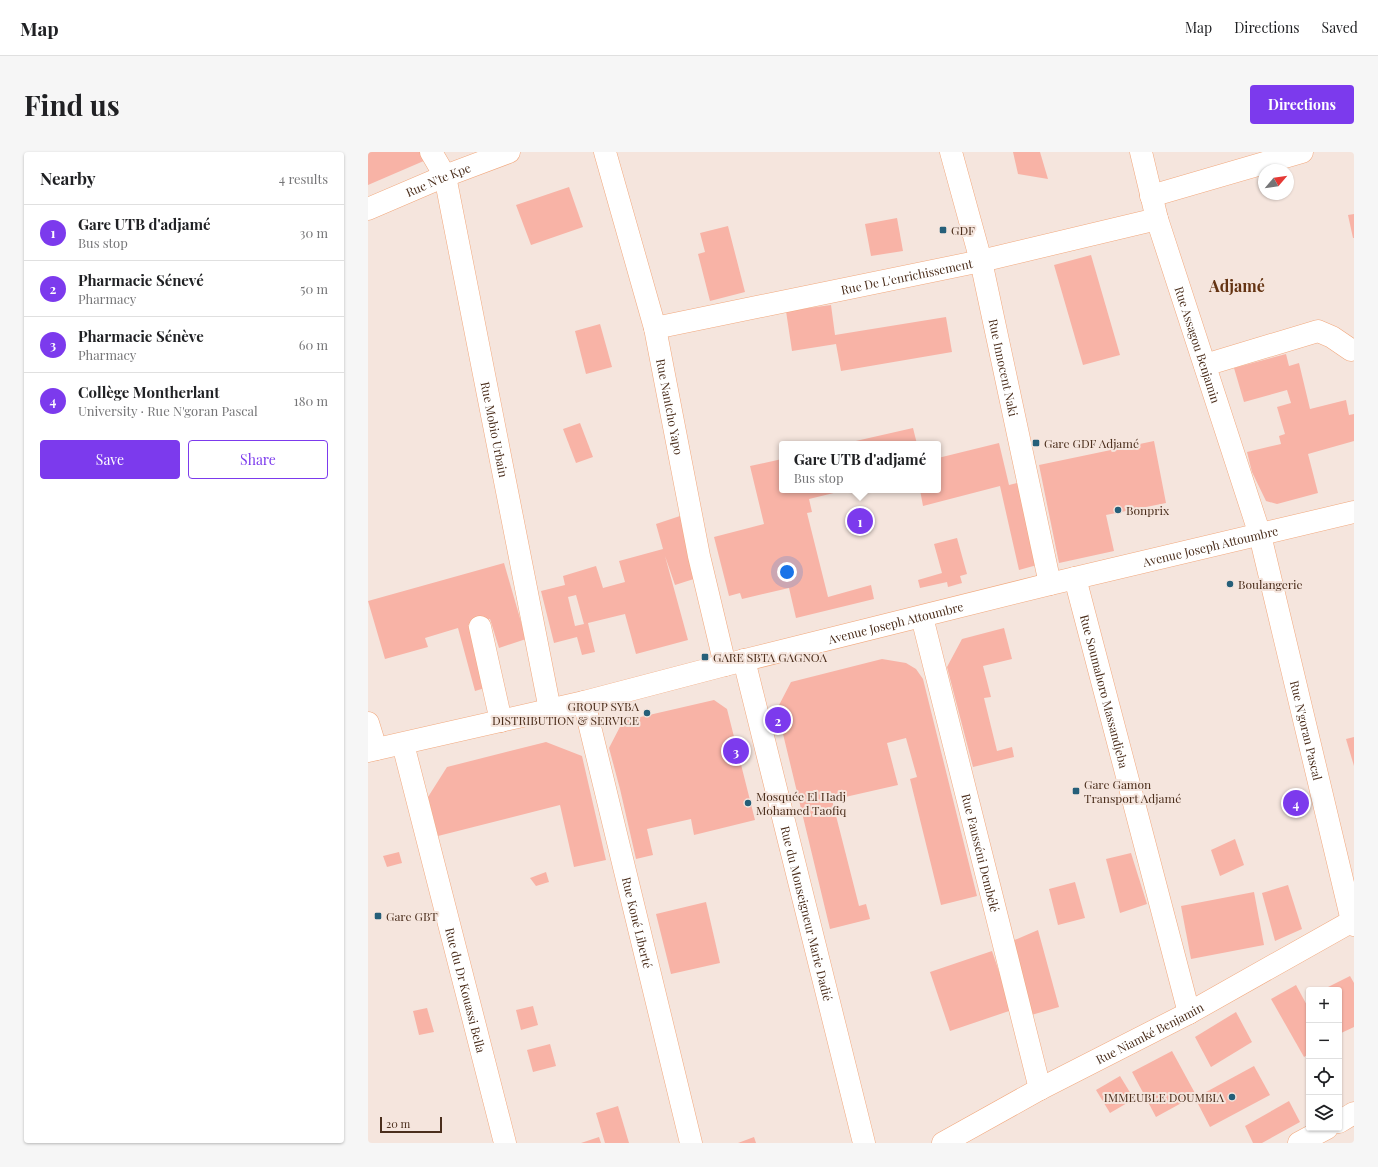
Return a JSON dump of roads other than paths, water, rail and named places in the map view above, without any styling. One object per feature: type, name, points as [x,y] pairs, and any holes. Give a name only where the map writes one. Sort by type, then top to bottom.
[{"type":"street","name":"Rue Mobio Urbain","points":[[431,152],[445,176],[550,710]]},
{"type":"street","name":"Rue N'te Kpe","points":[[368,209],[445,176],[510,152]]},
{"type":"street","name":"Rue Nantcho Yapo","points":[[605,152],[655,328],[699,556],[734,663]]},
{"type":"street","name":"Rue Innocent Naki","points":[[951,152],[981,261],[1050,584]]},
{"type":"street","name":"Rue Assagou Benjamin","points":[[1140,152],[1157,219],[1260,535]]},
{"type":"street","points":[[1151,196],[1302,152]]},
{"type":"street","name":"Rue De L'enrichissement","points":[[655,328],[981,261],[1157,219]]},
{"type":"street","points":[[1205,365],[1318,331],[1332,337],[1351,350]]},
{"type":"street","name":"Avenue Joseph Attoumbre","points":[[372,750],[584,702],[1050,584],[1354,512]]},
{"type":"street","name":"Rue N'goran Pascal","points":[[1260,535],[1353,922]]},
{"type":"street","name":"Rue Soumahoro Massandjeba","points":[[1075,578],[1189,1014]]},
{"type":"street","name":"Rue Fausséni Dembélé","points":[[922,617],[1040,1089]]},
{"type":"street","points":[[480,627],[501,721]]},
{"type":"street","name":"Rue du Monseigneur Marie Dadié","points":[[734,663],[864,1143]]},
{"type":"street","name":"Rue Koné Liberté","points":[[584,702],[691,1143]]},
{"type":"street","points":[[368,723],[372,750]]},
{"type":"street","name":"Rue du Dr Kouassi Bella","points":[[403,744],[505,1143]]},
{"type":"street","name":"Rue Niamké Benjamin","points":[[943,1143],[1040,1089],[1189,1014],[1353,922]]},
{"type":"street","points":[[1342,1120],[1354,1114]]},
{"type":"street","points":[[1299,1143],[1321,1131]]},
{"type":"place","name":"GDF","points":[[943,230]]},
{"type":"place","name":"Gare GDF Adjamé","points":[[1036,443]]},
{"type":"place","name":"Bonprix","points":[[1118,510]]},
{"type":"place","name":"Gare UTB d'adjamé","points":[[860,521]]},
{"type":"place","name":"Boulangerie","points":[[1230,584]]},
{"type":"place","name":"GARE SBTA GAGNOA","points":[[705,657]]},
{"type":"place","name":"GROUP SYBA DISTRIBUTION & SERVICE","points":[[647,713]]},
{"type":"place","name":"Pharmacie Sénevé","points":[[778,720]]},
{"type":"place","name":"Pharmacie Sénève","points":[[736,751]]},
{"type":"place","name":"Gare Gamon Transport Adjamé","points":[[1076,791]]},
{"type":"place","name":"Mosquée El Hadj Mohamed Taofiq","points":[[748,803]]},
{"type":"place","name":"Collège Montherlant","points":[[1296,803]]},
{"type":"place","name":"Gare GBT","points":[[378,916]]},
{"type":"place","name":"IMMEUBLE DOUMBIA","points":[[1232,1097]]},
{"type":"district","name":"Adjamé","points":[[1237,285]]}]
